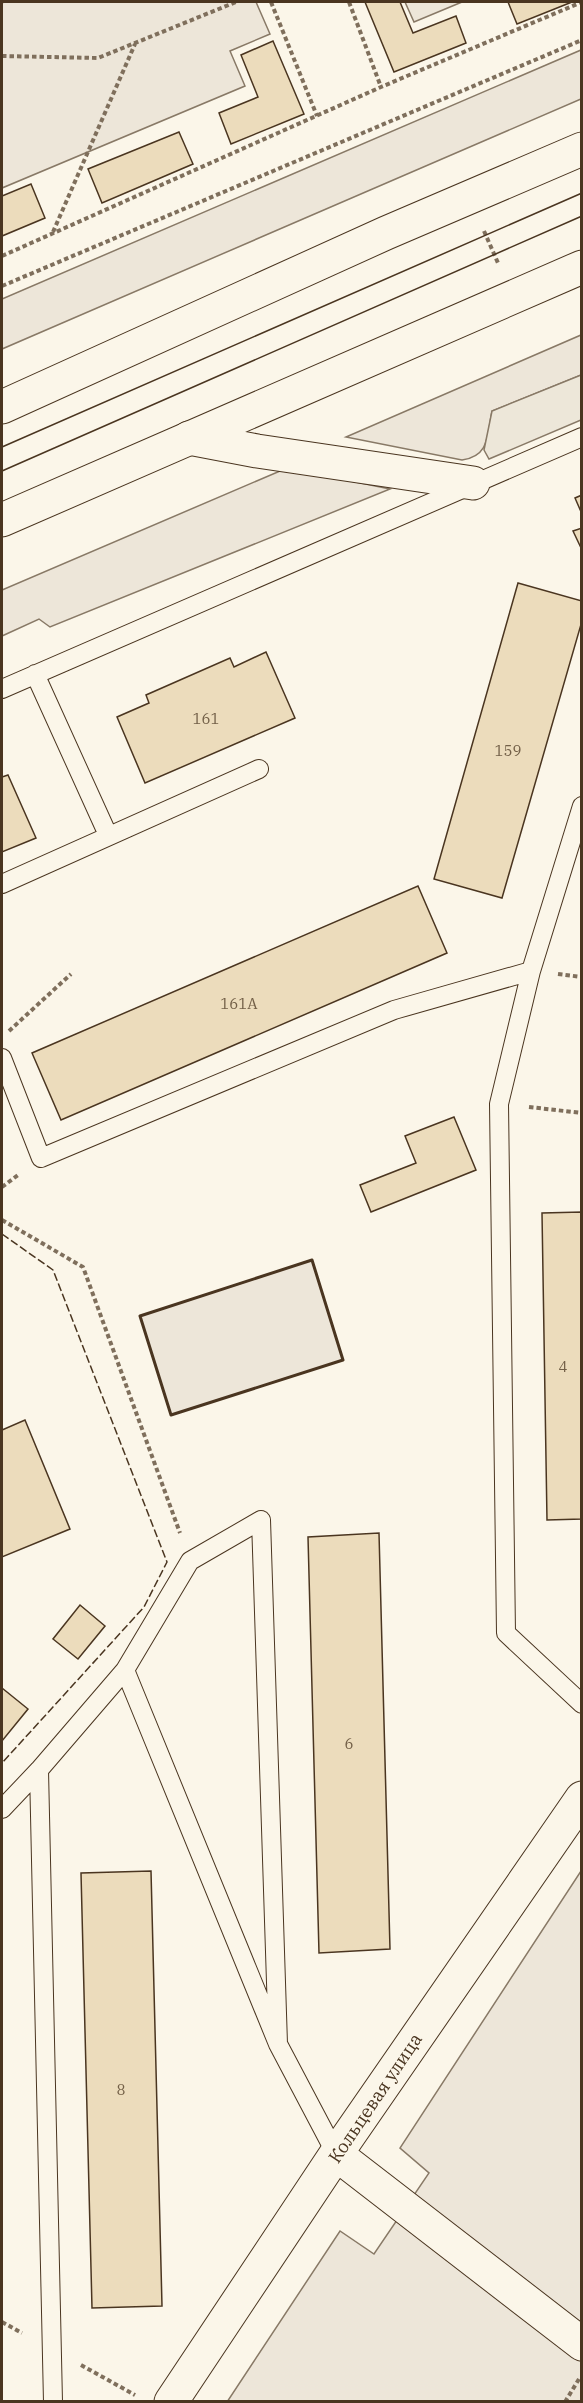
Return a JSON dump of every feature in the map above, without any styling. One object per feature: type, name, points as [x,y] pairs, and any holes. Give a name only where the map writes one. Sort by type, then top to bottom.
[{"type":"main road","points":[[2,407],[386,233],[582,149]]},
{"type":"main road","points":[[2,520],[582,267]]},
{"type":"main road","points":[[189,438],[257,451],[473,483]]},
{"type":"main road","name":"Кольцевая улица","points":[[171,2402],[336,2154],[582,1798]]},
{"type":"main road","points":[[336,2154],[582,2344]]},
{"type":"lane","points":[[2,689],[582,437]]},
{"type":"lane","points":[[35,674],[108,835]]},
{"type":"lane","points":[[2,884],[259,769]]},
{"type":"lane","points":[[582,806],[531,971],[498,1104],[506,1634],[582,1704]]},
{"type":"lane","points":[[2,1058],[40,1158],[394,1010],[531,971]]},
{"type":"lane","points":[[2,1809],[125,1671],[190,1561],[261,1520],[278,2044]]},
{"type":"lane","points":[[125,1671],[278,2044],[336,2154]]},
{"type":"lane","points":[[39,1770],[53,2402]]},
{"type":"path","points":[[2,56],[98,58],[236,2]]},
{"type":"path","points":[[271,2],[317,116]]},
{"type":"path","points":[[349,2],[381,87]]},
{"type":"path","points":[[2,256],[381,87],[582,2]]},
{"type":"path","points":[[2,286],[582,40]]},
{"type":"path","points":[[52,233],[135,43]]},
{"type":"path","points":[[481,224],[498,264]]},
{"type":"path","points":[[2,1038],[71,974]]},
{"type":"path","points":[[498,1104],[582,1113]]},
{"type":"path","points":[[2,1220],[83,1267],[190,1561]]},
{"type":"path","points":[[565,2402],[580,2376]]},
{"type":"shaded area","points":[[256,2],[270,34],[230,51],[245,86],[2,188],[2,3]]},
{"type":"shaded area","points":[[405,2],[462,2],[414,22]]},
{"type":"shaded area","points":[[581,50],[581,99],[2,349],[2,299]]},
{"type":"shaded area","points":[[581,335],[581,375],[492,411],[486,443],[478,454],[471,458],[462,460],[346,437]]},
{"type":"shaded area","points":[[581,375],[581,420],[489,459],[484,450],[492,411]]},
{"type":"shaded area","points":[[287,468],[390,489],[50,627],[39,619],[2,636],[2,590]]},
{"type":"shaded area","points":[[312,1260],[343,1360],[171,1415],[140,1316]]},
{"type":"shaded area","points":[[581,1871],[581,2401],[227,2402],[340,2231],[374,2254],[429,2173],[400,2148]]},
{"type":"building","points":[[365,2],[400,2],[413,33],[456,16],[466,43],[394,72]]},
{"type":"building","points":[[508,2],[572,2],[517,24]]},
{"type":"building","points":[[273,41],[304,114],[231,144],[219,113],[258,97],[241,55]]},
{"type":"building","points":[[179,132],[193,164],[102,203],[88,169]]},
{"type":"building","points":[[31,184],[45,218],[2,236],[2,196]]},
{"type":"building","points":[[582,495],[582,514],[575,498]]},
{"type":"building","points":[[582,528],[582,550],[573,531]]},
{"type":"building","points":[[518,583],[582,601],[582,621],[502,898],[434,879]]},
{"type":"building","points":[[266,652],[295,718],[145,783],[117,717],[149,703],[146,695],[230,658],[234,667]]},
{"type":"building","points":[[8,775],[36,838],[2,852],[2,777]]},
{"type":"building","points":[[418,886],[447,953],[61,1120],[32,1053]]},
{"type":"building","points":[[454,1117],[476,1170],[371,1212],[360,1185],[416,1163],[405,1136]]},
{"type":"building","points":[[582,1212],[582,1519],[547,1520],[542,1213]]},
{"type":"building","points":[[25,1420],[70,1529],[2,1557],[2,1430]]},
{"type":"building","points":[[379,1533],[390,1949],[319,1953],[308,1537]]},
{"type":"building","points":[[80,1605],[105,1626],[78,1659],[53,1639]]},
{"type":"building","points":[[2,1688],[28,1709],[2,1741]]},
{"type":"building","points":[[151,1871],[162,2306],[92,2308],[81,1873]]},
{"type":"tram line","points":[[2,447],[582,193]]},
{"type":"tram line","points":[[2,471],[582,216]]},
{"type":"fence","points":[[2,1234],[53,1270],[167,1562],[144,1607],[2,1763]]},
{"type":"wall","points":[[312,1260],[343,1360],[171,1415],[140,1316],[312,1260]]}]
